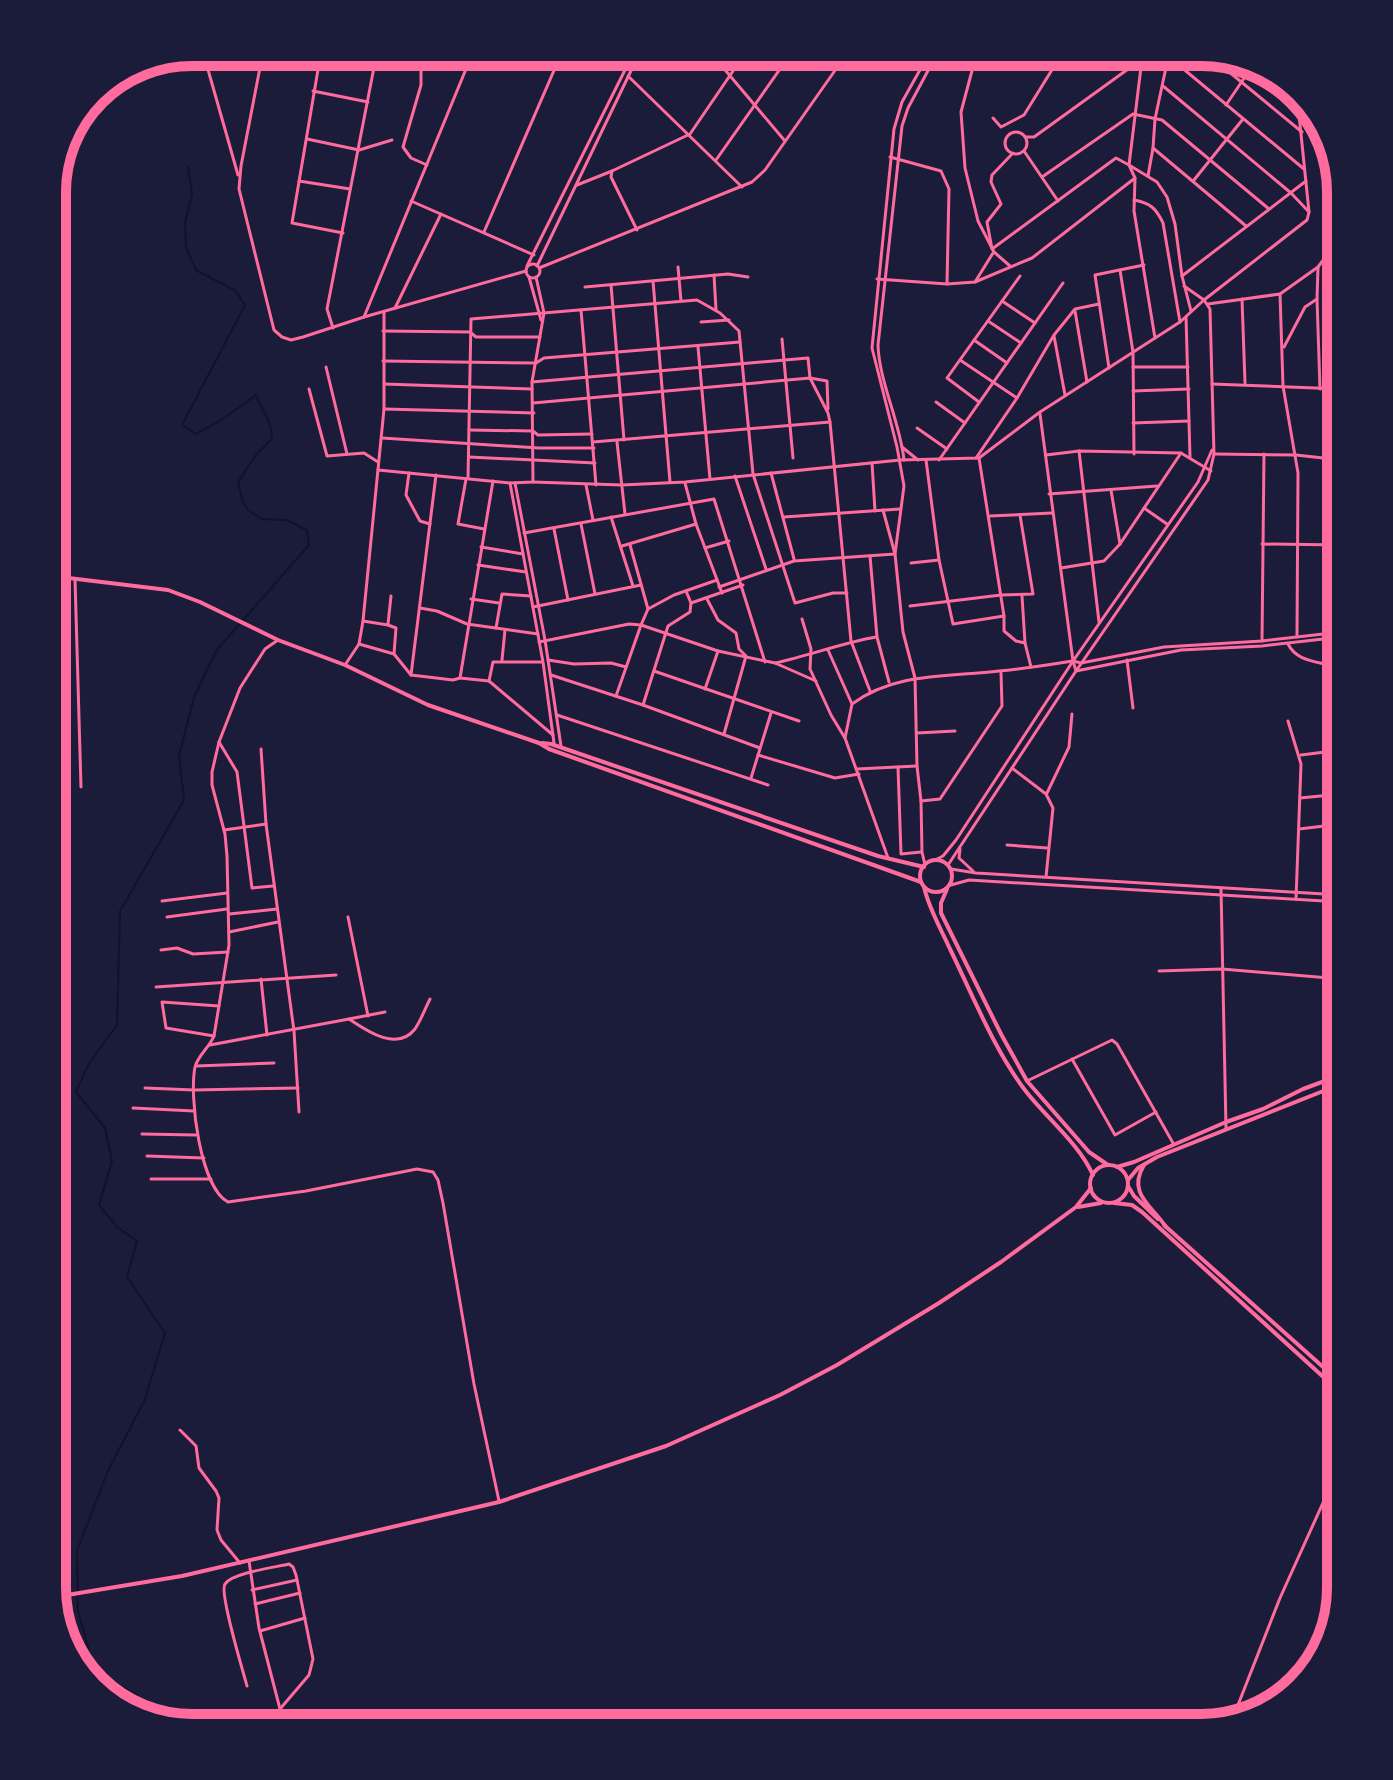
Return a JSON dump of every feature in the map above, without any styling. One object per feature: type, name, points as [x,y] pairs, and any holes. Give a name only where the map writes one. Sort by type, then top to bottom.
[{"type":"main road","points":[[66,578],[168,590],[278,640],[345,665],[428,705],[888,858],[924,866],[935,860],[949,867],[953,877],[941,903],[941,913],[1027,1081],[1089,1152],[1108,1165],[1117,1167],[1134,1162],[1327,1080]]},
{"type":"main road","points":[[558,749],[922,884],[935,893],[949,887]]},
{"type":"main road","points":[[924,866],[922,884],[928,902],[1006,1059],[1026,1092],[1083,1157],[1093,1175]]},
{"type":"main road","points":[[1114,1203],[1124,1197],[1128,1183],[1146,1163],[1327,1089]]},
{"type":"main road","points":[[1146,1163],[1137,1180],[1138,1191],[1166,1227]]},
{"type":"main road","points":[[66,1595],[182,1576],[499,1502],[639,1456],[780,1395],[837,1365],[958,1291],[1076,1207],[1091,1188],[1093,1175],[1108,1165]]},
{"type":"main road","points":[[1117,1167],[1137,1200],[1327,1371]]},
{"type":"main road","points":[[1091,1188],[1097,1199],[1103,1202]]},
{"type":"main road","points":[[1076,1207],[1103,1202],[1132,1205],[1327,1380]]},
{"type":"street","points":[[207,66],[239,180],[274,330],[291,340],[538,267],[742,187],[758,178],[838,66]]},
{"type":"street","points":[[239,180],[260,66]]},
{"type":"street","points":[[318,66],[292,223],[343,233]]},
{"type":"street","points":[[333,328],[327,309],[374,66]]},
{"type":"street","points":[[421,66],[421,85],[403,147],[411,158],[427,165]]},
{"type":"street","points":[[364,317],[467,66]]},
{"type":"street","points":[[484,232],[556,66]]},
{"type":"street","points":[[616,66],[625,70]]},
{"type":"street","points":[[526,269],[628,66]]},
{"type":"street","points":[[533,482],[532,382],[541,320],[536,277],[538,267],[632,66]]},
{"type":"street","points":[[722,66],[785,141]]},
{"type":"street","points":[[577,185],[690,134],[737,66]]},
{"type":"street","points":[[716,161],[782,66]]},
{"type":"street","points":[[902,460],[873,356],[877,279],[894,129],[902,102],[922,66]]},
{"type":"street","points":[[895,554],[904,486],[902,447],[879,355],[902,126],[930,66]]},
{"type":"street","points":[[973,66],[961,112],[965,168],[978,221],[993,251],[1010,266]]},
{"type":"street","points":[[993,118],[1001,127],[1024,115],[1054,66]]},
{"type":"street","points":[[1011,133],[1034,137],[1132,66]]},
{"type":"street","points":[[1141,66],[1129,165],[1135,178],[1133,200],[1155,339]]},
{"type":"street","points":[[1148,176],[1155,119],[1167,66]]},
{"type":"street","points":[[1180,66],[1304,169]]},
{"type":"street","points":[[1224,68],[1302,132]]},
{"type":"street","points":[[1226,105],[1246,75]]},
{"type":"street","points":[[628,76],[742,187]]},
{"type":"street","points":[[1163,86],[1291,193],[1309,212]]},
{"type":"street","points":[[313,91],[368,102]]},
{"type":"street","points":[[1042,177],[1133,114],[1162,120],[1269,209]]},
{"type":"street","points":[[376,470],[512,483],[622,485],[685,482],[902,460],[977,458],[1065,395],[1180,322],[1307,220],[1309,212],[1300,114]]},
{"type":"street","points":[[1194,180],[1243,119]]},
{"type":"street","points":[[1012,122],[1005,145],[1013,153]]},
{"type":"street","points":[[1025,137],[1024,150],[1058,201]]},
{"type":"street","points":[[307,139],[359,150],[392,140]]},
{"type":"street","points":[[1153,148],[1246,226]]},
{"type":"street","points":[[993,251],[987,222],[1001,204],[991,182],[992,175],[1013,153],[1024,150]]},
{"type":"street","points":[[890,157],[941,171],[949,189],[947,284]]},
{"type":"street","points":[[975,282],[993,251],[1116,158],[1148,176],[1164,190],[1172,211],[1191,311]]},
{"type":"street","points":[[612,171],[611,177],[637,230]]},
{"type":"street","points":[[877,279],[947,284],[975,282],[1032,258],[1135,178]]},
{"type":"street","points":[[299,181],[350,189]]},
{"type":"street","points":[[1182,276],[1306,181]]},
{"type":"street","points":[[1133,200],[1155,208],[1163,223],[1180,322]]},
{"type":"street","points":[[411,201],[534,255]]},
{"type":"street","points":[[395,308],[441,214]]},
{"type":"street","points":[[1208,304],[1280,294],[1318,267],[1327,255]]},
{"type":"street","points":[[1109,368],[1095,275],[1144,265]]},
{"type":"street","points":[[678,267],[681,301]]},
{"type":"street","points":[[1318,267],[1320,389]]},
{"type":"street","points":[[526,269],[541,313]]},
{"type":"street","points":[[1120,270],[1133,352],[1134,454]]},
{"type":"street","points":[[714,275],[716,310]]},
{"type":"street","points":[[585,287],[714,275],[748,277]]},
{"type":"street","points":[[979,402],[947,378],[1020,276]]},
{"type":"street","points":[[529,277],[536,277]]},
{"type":"street","points":[[653,281],[670,482]]},
{"type":"street","points":[[939,460],[1063,283]]},
{"type":"street","points":[[611,285],[624,440]]},
{"type":"street","points":[[1184,286],[1208,304],[1214,454],[1211,471],[1203,489],[1081,663],[960,845],[949,867],[976,873],[1327,894]]},
{"type":"street","points":[[1280,294],[1283,386],[1296,455],[1297,638]]},
{"type":"street","points":[[1242,299],[1245,384]]},
{"type":"street","points":[[1283,350],[1305,307],[1317,299]]},
{"type":"street","points":[[484,529],[458,524],[469,457],[471,319],[697,300],[716,310],[739,331],[753,474],[795,603],[833,593],[847,593]]},
{"type":"street","points":[[1002,301],[1035,323]]},
{"type":"street","points":[[1025,643],[1016,641],[1004,631],[990,516],[977,458],[1054,335],[1075,309],[1099,304]]},
{"type":"street","points":[[1075,309],[1087,382]]},
{"type":"street","points":[[581,310],[596,485]]},
{"type":"street","points":[[345,665],[359,644],[363,621],[384,409],[384,312]]},
{"type":"street","points":[[1186,317],[1190,457]]},
{"type":"street","points":[[701,322],[729,320]]},
{"type":"street","points":[[988,321],[1021,343]]},
{"type":"street","points":[[383,331],[470,332],[476,337],[540,337]]},
{"type":"street","points":[[1054,335],[1065,395]]},
{"type":"street","points":[[782,339],[793,458]]},
{"type":"street","points":[[974,340],[1007,363]]},
{"type":"street","points":[[383,361],[536,363],[544,358],[742,342]]},
{"type":"street","points":[[698,345],[710,479]]},
{"type":"street","points":[[532,382],[808,358],[810,378],[828,413]]},
{"type":"street","points":[[960,360],[1017,398]]},
{"type":"street","points":[[326,367],[347,454]]},
{"type":"street","points":[[1133,367],[1188,367]]},
{"type":"street","points":[[533,403],[810,378],[827,381],[851,641],[870,691]]},
{"type":"street","points":[[384,384],[532,389]]},
{"type":"street","points":[[1212,384],[1327,389]]},
{"type":"street","points":[[309,389],[327,456],[364,453],[378,462]]},
{"type":"street","points":[[1133,391],[1189,389]]},
{"type":"street","points":[[936,402],[965,423]]},
{"type":"street","points":[[384,409],[534,413]]},
{"type":"street","points":[[1040,412],[1076,671]]},
{"type":"street","points":[[1133,423],[1189,421]]},
{"type":"street","points":[[593,442],[830,422]]},
{"type":"street","points":[[917,428],[947,449]]},
{"type":"street","points":[[469,430],[533,431],[538,435],[592,434]]},
{"type":"street","points":[[381,438],[594,448]]},
{"type":"street","points":[[616,440],[625,514]]},
{"type":"street","points":[[935,860],[943,856],[956,840],[1073,661],[1206,467],[1213,446]]},
{"type":"street","points":[[902,447],[918,460]]},
{"type":"street","points":[[1046,455],[1079,451],[1181,453],[1211,471]]},
{"type":"street","points":[[1079,451],[1099,623]]},
{"type":"street","points":[[1060,569],[1104,561],[1120,544],[1181,453]]},
{"type":"street","points":[[1214,454],[1327,458]]},
{"type":"street","points":[[1262,641],[1264,454]]},
{"type":"street","points":[[469,457],[595,463]]},
{"type":"street","points":[[926,460],[939,560],[953,624],[1004,616]]},
{"type":"street","points":[[872,463],[875,511]]},
{"type":"street","points":[[409,473],[406,495],[420,521],[430,524]]},
{"type":"street","points":[[771,473],[794,561]]},
{"type":"street","points":[[411,675],[436,475]]},
{"type":"street","points":[[735,476],[766,569]]},
{"type":"street","points":[[460,678],[493,481]]},
{"type":"street","points":[[685,482],[696,524],[722,593]]},
{"type":"street","points":[[512,483],[539,607],[553,735],[558,749]]},
{"type":"street","points":[[586,485],[593,520]]},
{"type":"street","points":[[1049,494],[1159,486]]},
{"type":"street","points":[[1111,490],[1120,544]]},
{"type":"street","points":[[522,534],[714,499],[765,662]]},
{"type":"street","points":[[1144,507],[1167,524]]},
{"type":"street","points":[[784,517],[902,509]]},
{"type":"street","points":[[883,510],[895,554],[903,632],[915,678],[924,866]]},
{"type":"street","points":[[990,516],[1052,513]]},
{"type":"street","points":[[910,606],[1033,594],[1020,515]]},
{"type":"street","points":[[611,516],[633,586]]},
{"type":"street","points":[[581,523],[595,594]]},
{"type":"street","points":[[622,546],[696,524]]},
{"type":"street","points":[[554,528],[568,600]]},
{"type":"street","points":[[522,534],[526,572],[542,641]]},
{"type":"street","points":[[705,548],[729,541]]},
{"type":"street","points":[[1262,544],[1327,546]]},
{"type":"street","points":[[630,545],[648,609]]},
{"type":"street","points":[[481,547],[523,554]]},
{"type":"street","points":[[719,587],[782,563],[895,554]]},
{"type":"street","points":[[870,556],[877,637],[890,684]]},
{"type":"street","points":[[911,563],[939,560]]},
{"type":"street","points":[[477,565],[526,572]]},
{"type":"street","points":[[75,579],[81,787]]},
{"type":"street","points":[[616,696],[648,609],[686,590],[717,580]]},
{"type":"street","points":[[533,607],[641,585]]},
{"type":"street","points":[[691,603],[743,585]]},
{"type":"street","points":[[643,705],[665,634],[671,623],[690,612],[691,603],[686,590]]},
{"type":"street","points":[[496,628],[502,594],[531,596]]},
{"type":"street","points":[[1022,594],[1025,643],[1031,667]]},
{"type":"street","points":[[388,625],[391,596]]},
{"type":"street","points":[[471,599],[499,603]]},
{"type":"street","points":[[707,599],[718,620],[736,633],[739,649],[746,656]]},
{"type":"street","points":[[420,608],[437,611],[467,624],[538,634]]},
{"type":"street","points":[[802,619],[811,656],[810,669],[845,738],[888,858]]},
{"type":"street","points":[[363,621],[396,628],[394,654]]},
{"type":"street","points":[[542,641],[629,624],[641,625],[718,651],[775,663],[811,656],[851,641],[877,637]]},
{"type":"street","points":[[502,660],[505,630]]},
{"type":"street","points":[[852,704],[870,691],[915,678],[1073,661],[1081,663],[1164,647],[1327,636]]},
{"type":"street","points":[[1076,671],[1181,650],[1288,644],[1327,637]]},
{"type":"street","points":[[278,640],[265,649],[240,688],[219,742],[212,772],[227,856],[229,932],[214,1036],[196,1066],[196,1135],[211,1179],[219,1195],[228,1202],[306,1191],[417,1169],[433,1172],[443,1203],[474,1384],[499,1502]]},
{"type":"street","points":[[359,644],[394,654],[411,675],[489,681],[553,735]]},
{"type":"street","points":[[1288,644],[1302,658],[1327,664]]},
{"type":"street","points":[[828,650],[852,704],[845,738]]},
{"type":"street","points":[[705,689],[718,651]]},
{"type":"street","points":[[724,734],[746,656]]},
{"type":"street","points":[[489,681],[493,662],[502,660],[611,663],[626,667]]},
{"type":"street","points":[[1127,660],[1133,708]]},
{"type":"street","points":[[546,661],[557,715],[558,749]]},
{"type":"street","points":[[775,663],[816,681]]},
{"type":"street","points":[[654,671],[799,721]]},
{"type":"street","points":[[921,801],[940,799],[1002,706],[1001,671]]},
{"type":"street","points":[[551,675],[760,748]]},
{"type":"street","points":[[751,779],[771,713]]},
{"type":"street","points":[[1046,794],[1069,747],[1072,714]]},
{"type":"street","points":[[557,715],[768,785]]},
{"type":"street","points":[[1288,721],[1300,755],[1296,899]]},
{"type":"street","points":[[917,733],[955,731]]},
{"type":"street","points":[[219,742],[237,772],[252,888],[274,886]]},
{"type":"street","points":[[261,749],[266,824],[294,1031],[299,1112]]},
{"type":"street","points":[[1300,755],[1327,752]]},
{"type":"street","points":[[758,755],[835,778],[859,774]]},
{"type":"street","points":[[857,769],[917,766]]},
{"type":"street","points":[[898,767],[901,854],[922,852]]},
{"type":"street","points":[[1012,768],[1046,794],[1053,808],[1046,877]]},
{"type":"street","points":[[1300,798],[1327,795]]},
{"type":"street","points":[[224,830],[266,824]]},
{"type":"street","points":[[1299,829],[1327,826]]},
{"type":"street","points":[[960,845],[959,858],[976,873]]},
{"type":"street","points":[[1007,845],[1048,848]]},
{"type":"street","points":[[949,887],[969,880],[1327,901]]},
{"type":"street","points":[[1221,888],[1226,1129]]},
{"type":"street","points":[[162,901],[227,893]]},
{"type":"street","points":[[167,917],[277,909]]},
{"type":"street","points":[[348,917],[368,1016]]},
{"type":"street","points":[[229,932],[278,922]]},
{"type":"street","points":[[161,950],[177,948],[193,954],[228,952]]},
{"type":"street","points":[[1159,971],[1222,969],[1327,978]]},
{"type":"street","points":[[156,987],[336,975]]},
{"type":"street","points":[[261,979],[267,1036]]},
{"type":"street","points":[[349,1019],[382,1038],[397,1040],[415,1029],[430,999]]},
{"type":"street","points":[[214,1036],[166,1028],[162,1002],[220,1006]]},
{"type":"street","points":[[210,1045],[385,1012]]},
{"type":"street","points":[[1027,1081],[1107,1041],[1114,1041],[1173,1143]]},
{"type":"street","points":[[1072,1059],[1115,1135],[1156,1112]]},
{"type":"street","points":[[196,1066],[274,1063]]},
{"type":"street","points":[[145,1088],[298,1088]]},
{"type":"street","points":[[133,1108],[194,1111]]},
{"type":"street","points":[[142,1134],[196,1135]]},
{"type":"street","points":[[147,1156],[204,1158]]},
{"type":"street","points":[[151,1179],[211,1179]]},
{"type":"street","points":[[180,1430],[196,1446],[199,1468],[219,1498],[217,1530],[240,1563]]},
{"type":"street","points":[[1235,1709],[1327,1494]]},
{"type":"street","points":[[249,1561],[260,1631],[280,1709]]},
{"type":"street","points":[[247,1686],[223,1590],[228,1580],[289,1564],[297,1580],[313,1659],[307,1678],[277,1714]]},
{"type":"street","points":[[252,1590],[297,1580]]},
{"type":"street","points":[[255,1604],[300,1593]]},
{"type":"street","points":[[260,1631],[305,1618]]},
{"type":"waterway","points":[[93,1666],[78,1611],[77,1551],[107,1473],[145,1399],[165,1333],[127,1277],[137,1241],[117,1227],[99,1205],[112,1161],[105,1128],[76,1092],[88,1065],[117,1025],[120,911],[184,800],[179,756],[194,697],[216,651],[309,545],[307,530],[286,520],[262,519],[248,510],[242,500],[238,482],[256,455],[272,439],[269,421],[256,395],[196,434],[182,425],[245,305],[236,291],[196,270],[186,247],[185,223],[192,194],[188,167]]},
{"type":"waterway","points":[[103,1677],[137,1695],[139,1701]]}]
